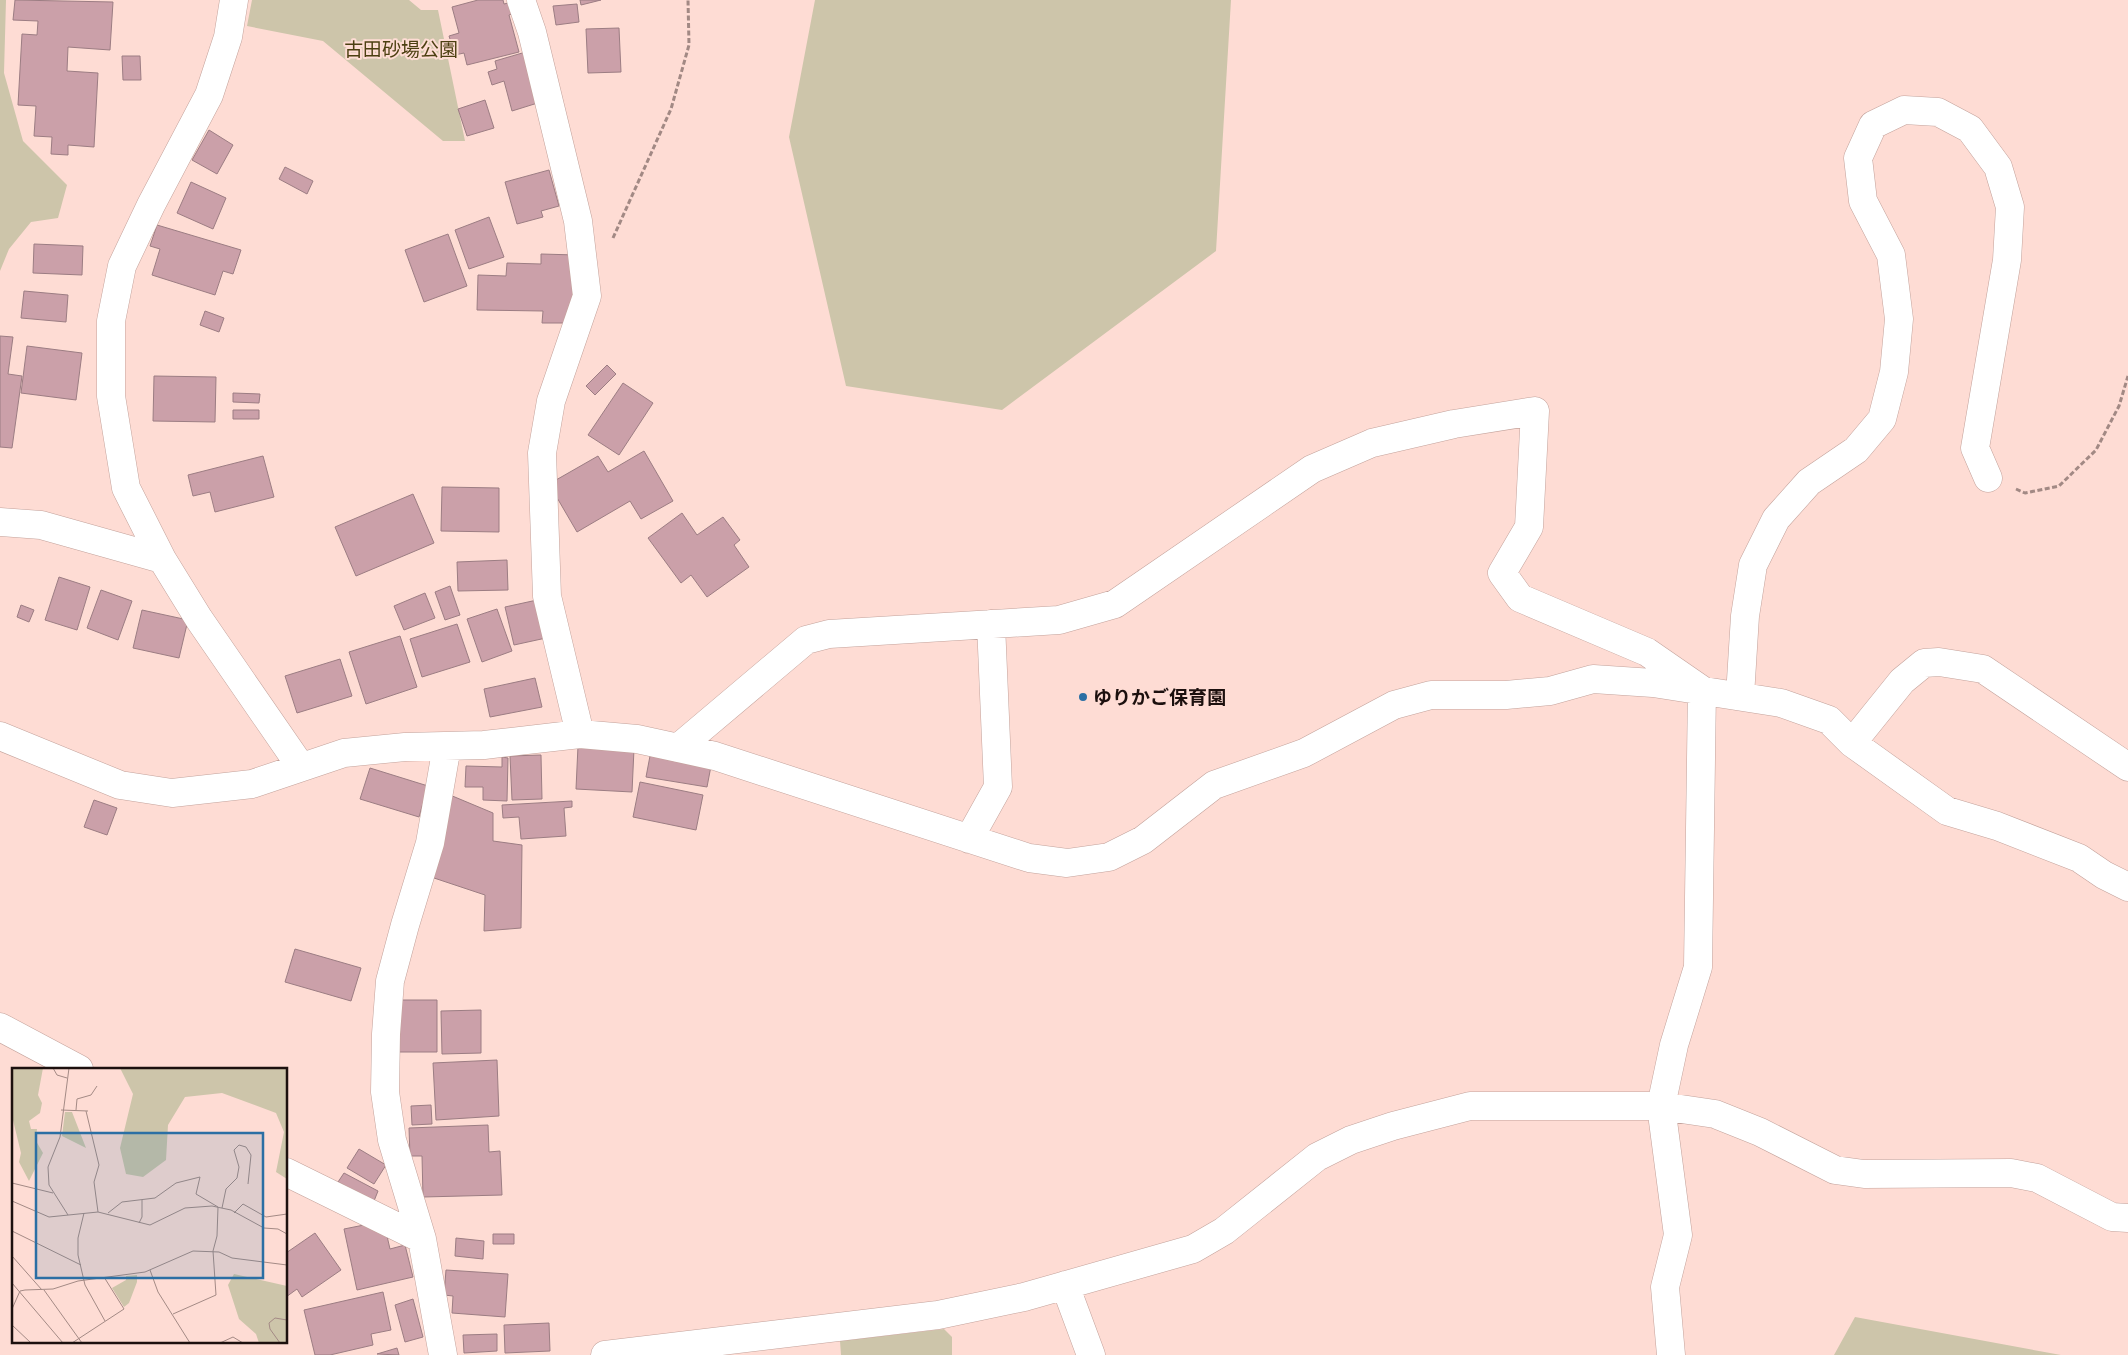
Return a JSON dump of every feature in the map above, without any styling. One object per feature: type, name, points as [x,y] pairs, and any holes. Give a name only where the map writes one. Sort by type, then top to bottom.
[{"type":"street","points":[[234,0],[228,37],[209,95],[151,205],[122,266],[110,320],[110,396],[126,488],[162,559],[199,619],[302,767]]},
{"type":"street","points":[[521,0],[532,32],[578,221],[587,296],[552,400],[542,453],[547,596],[580,734]]},
{"type":"street","points":[[1740,696],[1745,616],[1753,565],[1776,519],[1808,482],[1856,450],[1882,419],[1894,372],[1899,319],[1891,255],[1863,201],[1858,158],[1873,125],[1904,110],[1938,112],[1970,129],[1998,168],[2010,207],[2008,260],[1975,448],[1988,478]]},
{"type":"street","points":[[678,748],[806,640],[829,634],[1060,620],[1115,604],[1312,469],[1372,443],[1454,424],[1535,411],[1529,527],[1502,573],[1520,598],[1647,652],[1702,690]]},
{"type":"street","points":[[0,522],[41,525],[162,559]]},
{"type":"street","points":[[969,839],[998,787],[991,624]]},
{"type":"street","points":[[1852,743],[1902,681],[1924,663],[1939,662],[1983,669],[2128,767]]},
{"type":"street","points":[[0,736],[120,785],[172,794],[252,784],[344,753],[405,747],[484,746],[580,734],[638,739],[715,756],[1029,858],[1067,863],[1109,857],[1143,840],[1214,785],[1304,753],[1394,705],[1431,695],[1506,695],[1550,691],[1593,679],[1653,683],[1781,703],[1829,720],[1852,743],[1947,811],[1997,826],[2079,858],[2104,875],[2128,887]]},
{"type":"street","points":[[1671,1355],[1665,1287],[1678,1235],[1661,1106],[1674,1045],[1698,967],[1702,690]]},
{"type":"street","points":[[442,1355],[422,1239],[392,1140],[385,1092],[386,1034],[390,981],[430,843],[448,746]]},
{"type":"street","points":[[0,1027],[77,1068]]},
{"type":"street","points":[[605,1355],[637,1353],[938,1315],[1024,1297],[1193,1249],[1224,1231],[1317,1157],[1351,1140],[1393,1126],[1470,1106],[1661,1106],[1715,1114],[1760,1132],[1834,1170],[1864,1174],[2011,1173],[2037,1178],[2112,1217],[2128,1218]]},
{"type":"street","points":[[288,1173],[422,1239]]},
{"type":"street","points":[[1065,1285],[1091,1355]]},
{"type":"path","points":[[611,243],[672,109],[689,45],[688,0]]},
{"type":"path","points":[[1988,478],[2025,493],[2060,486],[2096,450],[2119,406],[2128,376]]},
{"type":"green space","points":[[0,0],[6,0],[4,73],[23,141],[67,185],[58,218],[31,222],[9,249],[0,271]]},
{"type":"green space","name":"古田砂場公園","points":[[252,0],[409,0],[421,10],[438,10],[465,141],[443,141],[323,41],[247,26]]},
{"type":"green space","points":[[815,0],[1231,0],[1216,251],[1002,410],[846,386],[789,137]]},
{"type":"green space","points":[[1855,1317],[2061,1355],[1834,1355]]},
{"type":"green space","points":[[944,1329],[952,1337],[952,1355],[841,1355],[840,1341]]},
{"type":"building","points":[[15,0],[113,2],[110,50],[68,47],[67,71],[98,73],[94,147],[68,145],[68,155],[51,154],[52,137],[34,136],[36,106],[18,105],[22,34],[37,35],[38,21],[13,20]]},
{"type":"building","points":[[478,0],[503,0],[504,4],[512,2],[515,13],[509,15],[519,52],[467,65],[464,53],[455,55],[449,36],[459,33],[452,7]]},
{"type":"building","points":[[580,0],[601,0],[581,5]]},
{"type":"building","points":[[577,4],[579,22],[556,25],[553,6]]},
{"type":"building","points":[[619,28],[621,72],[588,73],[586,29]]},
{"type":"building","points":[[529,51],[544,101],[512,111],[504,81],[492,85],[488,72],[497,69],[495,61]]},
{"type":"building","points":[[122,56],[140,56],[141,80],[123,80]]},
{"type":"building","points":[[485,100],[494,128],[467,136],[458,109]]},
{"type":"building","points":[[209,130],[233,145],[217,174],[192,160]]},
{"type":"building","points":[[285,167],[313,181],[307,194],[279,179]]},
{"type":"building","points":[[549,170],[559,206],[541,211],[543,217],[517,224],[505,182]]},
{"type":"building","points":[[191,182],[226,198],[213,229],[177,213]]},
{"type":"building","points":[[489,217],[504,257],[469,269],[455,230]]},
{"type":"building","points":[[157,225],[241,250],[233,274],[223,271],[215,295],[152,275],[160,249],[150,246]]},
{"type":"building","points":[[448,234],[467,286],[424,302],[405,250]]},
{"type":"building","points":[[34,244],[83,246],[82,275],[33,273]]},
{"type":"building","points":[[541,254],[576,255],[574,323],[542,323],[543,311],[477,310],[478,275],[506,276],[507,263],[541,264]]},
{"type":"building","points":[[24,291],[68,295],[66,322],[21,318]]},
{"type":"building","points":[[205,311],[224,318],[219,332],[200,325]]},
{"type":"building","points":[[0,336],[13,337],[8,374],[22,376],[12,448],[0,447]]},
{"type":"building","points":[[27,346],[82,353],[76,400],[21,393]]},
{"type":"building","points":[[607,365],[616,374],[595,395],[586,386]]},
{"type":"building","points":[[154,376],[216,377],[215,422],[153,421]]},
{"type":"building","points":[[623,383],[653,403],[619,455],[588,435]]},
{"type":"building","points":[[233,393],[260,394],[259,403],[233,402]]},
{"type":"building","points":[[233,410],[259,410],[259,419],[233,419]]},
{"type":"building","points":[[644,451],[673,501],[641,519],[630,501],[577,532],[549,484],[598,456],[608,472]]},
{"type":"building","points":[[263,456],[274,497],[215,512],[210,492],[193,496],[188,475]]},
{"type":"building","points":[[442,487],[499,488],[499,532],[441,531]]},
{"type":"building","points":[[413,494],[434,543],[356,576],[335,527]]},
{"type":"building","points":[[682,513],[697,535],[723,517],[740,540],[734,545],[749,567],[707,597],[691,575],[681,583],[648,538]]},
{"type":"building","points":[[507,560],[508,590],[458,591],[457,562]]},
{"type":"building","points":[[59,577],[90,587],[77,630],[45,620]]},
{"type":"building","points":[[450,586],[460,615],[445,620],[435,592]]},
{"type":"building","points":[[101,590],[132,601],[118,640],[87,628]]},
{"type":"building","points":[[425,593],[435,618],[404,630],[394,606]]},
{"type":"building","points":[[537,600],[546,638],[514,645],[505,607]]},
{"type":"building","points":[[21,605],[34,610],[29,622],[17,617]]},
{"type":"building","points":[[497,609],[512,651],[482,662],[467,619]]},
{"type":"building","points":[[142,610],[188,620],[179,658],[133,648]]},
{"type":"building","points":[[457,624],[470,662],[422,677],[410,639]]},
{"type":"building","points":[[400,636],[417,687],[366,704],[349,652]]},
{"type":"building","points":[[340,659],[352,696],[297,713],[285,676]]},
{"type":"building","points":[[535,678],[542,707],[490,717],[484,689]]},
{"type":"building","points":[[578,746],[634,749],[632,792],[576,789]]},
{"type":"building","points":[[541,755],[542,799],[512,800],[510,756]]},
{"type":"building","points":[[650,756],[711,766],[707,787],[646,777]]},
{"type":"building","points":[[502,757],[508,758],[507,801],[483,800],[483,787],[465,787],[466,766],[502,767]]},
{"type":"building","points":[[370,768],[428,786],[419,817],[360,799]]},
{"type":"building","points":[[640,782],[703,795],[696,830],[633,817]]},
{"type":"building","points":[[450,795],[493,813],[493,841],[522,845],[521,928],[484,931],[485,895],[431,877]]},
{"type":"building","points":[[94,800],[117,808],[107,835],[84,827]]},
{"type":"building","points":[[572,801],[572,807],[564,808],[566,836],[521,839],[519,817],[503,818],[502,805]]},
{"type":"building","points":[[295,949],[361,968],[351,1001],[285,982]]},
{"type":"building","points":[[399,1000],[437,1000],[437,1052],[399,1052]]},
{"type":"building","points":[[481,1010],[481,1053],[442,1054],[441,1011]]},
{"type":"building","points":[[497,1060],[499,1116],[436,1120],[433,1063]]},
{"type":"building","points":[[431,1105],[432,1124],[412,1125],[411,1106]]},
{"type":"building","points":[[488,1125],[489,1152],[500,1151],[502,1195],[423,1197],[422,1156],[410,1156],[409,1128]]},
{"type":"building","points":[[359,1149],[386,1165],[374,1184],[347,1168]]},
{"type":"building","points":[[344,1173],[378,1191],[374,1201],[338,1182]]},
{"type":"building","points":[[364,1225],[387,1236],[390,1249],[405,1245],[413,1277],[357,1290],[344,1229]]},
{"type":"building","points":[[315,1233],[341,1270],[302,1297],[297,1289],[288,1296],[288,1252]]},
{"type":"building","points":[[493,1234],[514,1234],[514,1244],[493,1244]]},
{"type":"building","points":[[456,1238],[484,1241],[483,1259],[455,1256]]},
{"type":"building","points":[[446,1270],[508,1274],[505,1317],[452,1313],[453,1296],[444,1295]]},
{"type":"building","points":[[383,1292],[391,1330],[371,1334],[373,1345],[330,1355],[315,1355],[304,1310]]},
{"type":"building","points":[[413,1299],[423,1337],[405,1342],[395,1305]]},
{"type":"building","points":[[549,1323],[550,1351],[505,1353],[504,1325]]},
{"type":"building","points":[[497,1334],[497,1351],[464,1353],[463,1335]]},
{"type":"building","points":[[397,1348],[399,1355],[377,1354]]},
{"type":"place","name":"ゆりかご保育園","points":[[1083,697]]}]
